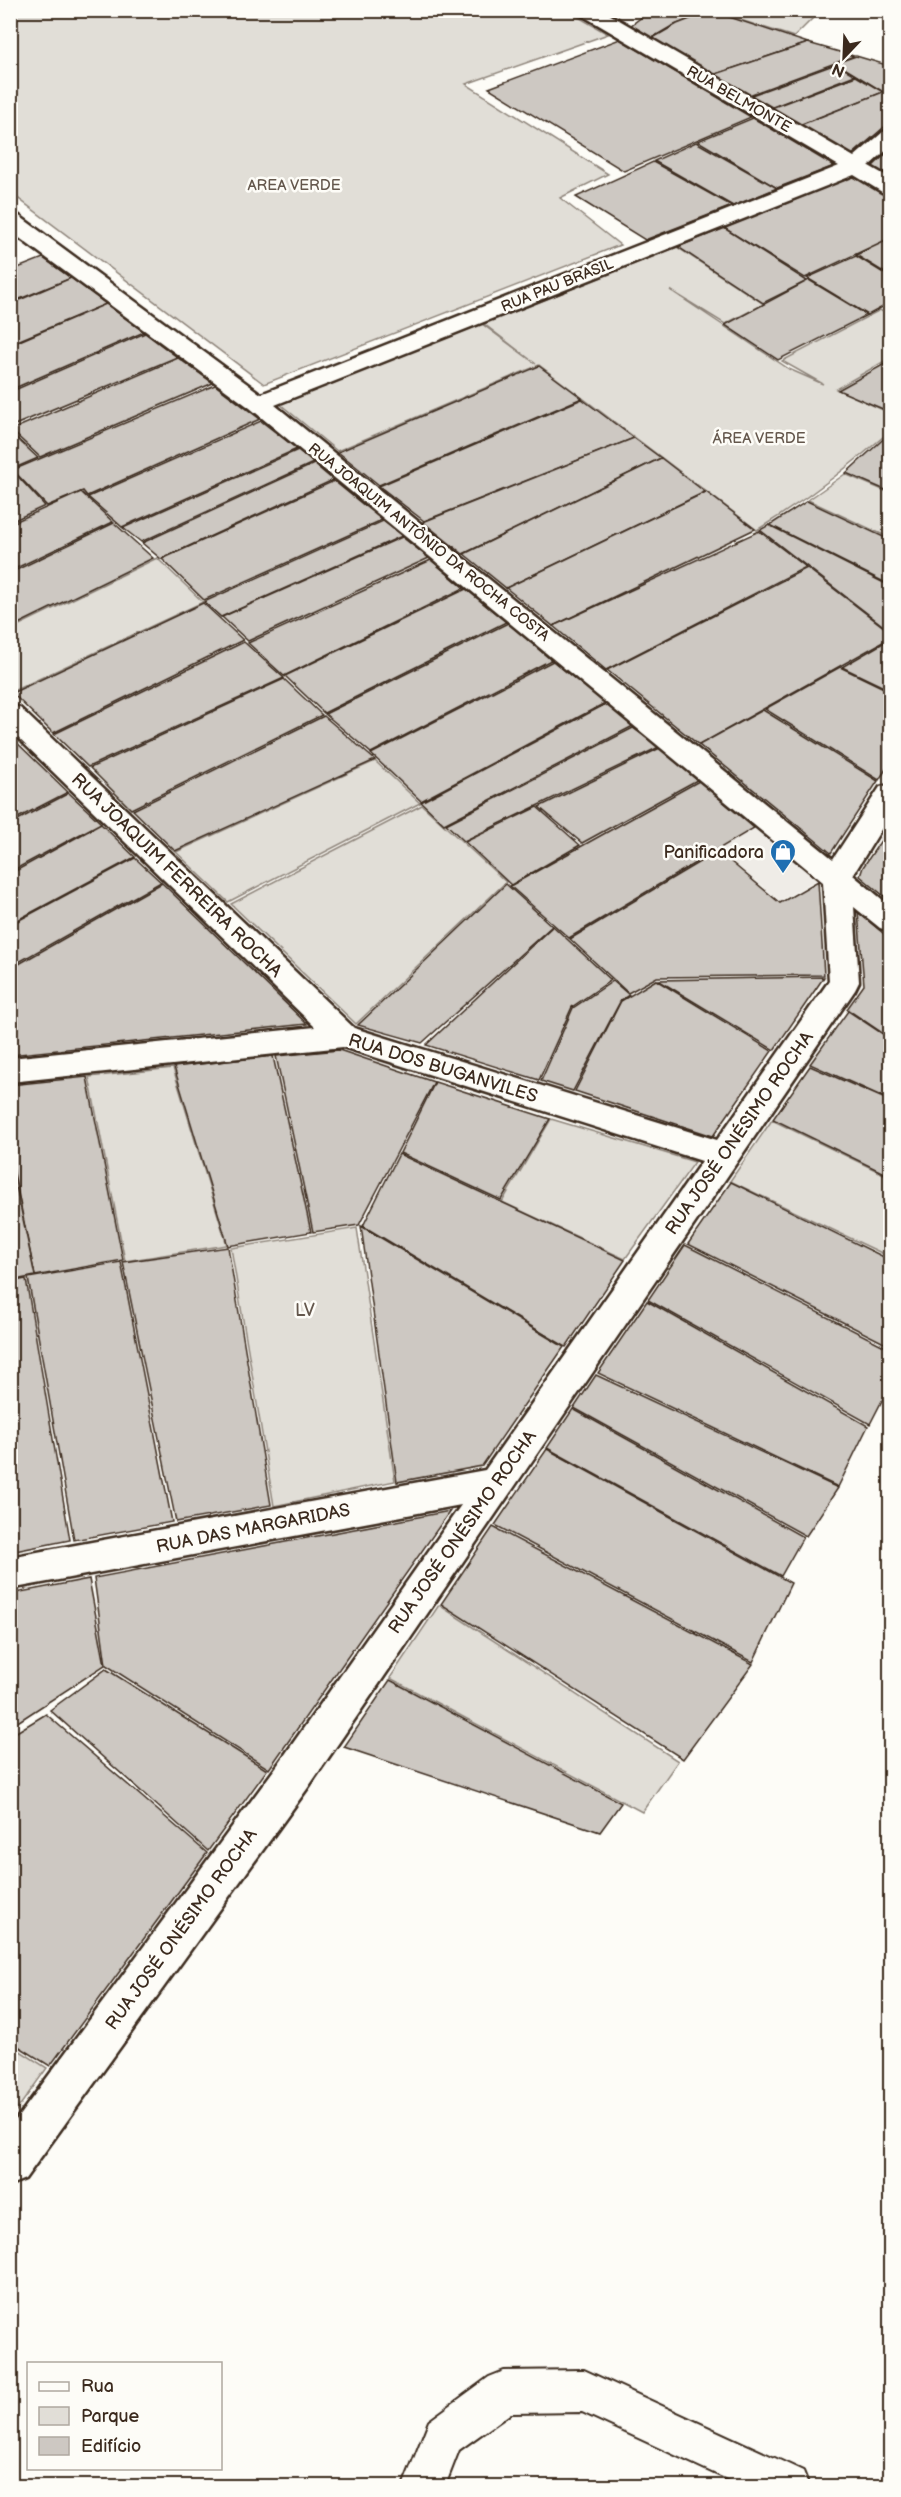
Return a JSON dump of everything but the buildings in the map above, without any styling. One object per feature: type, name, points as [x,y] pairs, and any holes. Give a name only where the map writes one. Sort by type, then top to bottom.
[{"type":"street","name":"RUA BELMONTE","points":[[587,10],[623,22],[891,188]]},
{"type":"street","name":"RUA PAU BRASIL","points":[[258,403],[855,167],[891,136]]},
{"type":"street","name":"RUA JOAQUIM ANTÔNIO DA ROCHA COSTA","points":[[10,220],[258,403],[891,921]]},
{"type":"street","name":"RUA JOAQUIM FERREIRA ROCHA","points":[[10,714],[343,1036]]},
{"type":"street","points":[[837,876],[891,794]]},
{"type":"street","name":"RUA JOSÉ ONÉSIMO ROCHA","points":[[10,2164],[293,1776],[844,982],[837,876]]},
{"type":"street","name":"RUA DOS BUGANVILES","points":[[10,1070],[343,1036],[724,1155]]},
{"type":"street","name":"RUA DAS MARGARIDAS","points":[[10,1573],[496,1483]]},
{"type":"lane","points":[[424,2487],[444,2436],[504,2392],[584,2391],[788,2487]]},
{"type":"shaded area","points":[[755,828],[816,880],[780,901],[718,850]]},
{"type":"green space","points":[[806,10],[817,14],[794,37],[712,11]]},
{"type":"green space","name":"AREA VERDE","points":[[10,11],[568,11],[608,34],[466,84],[608,174],[560,198],[620,245],[264,384],[11,193]]},
{"type":"green space","name":"ÁREA VERDE","points":[[677,247],[764,304],[725,324],[670,290],[789,369],[823,384],[782,361],[880,310],[890,316],[890,358],[836,389],[890,413],[890,431],[826,483],[757,530],[539,365],[337,451],[280,404],[482,324],[536,364],[484,324]]},
{"type":"green space","points":[[845,474],[890,493],[890,538],[808,500]]},
{"type":"green space","points":[[157,558],[203,602],[11,692],[11,629]]},
{"type":"green space","points":[[375,761],[420,803],[228,902],[176,852]]},
{"type":"green space","points":[[422,805],[506,882],[356,1024],[231,904]]},
{"type":"green space","points":[[173,1068],[227,1245],[125,1261],[89,1077]]},
{"type":"green space","points":[[551,1119],[695,1162],[625,1259],[502,1202]]},
{"type":"green space","points":[[772,1120],[890,1177],[890,1257],[730,1181]]},
{"type":"green space","name":"LV","points":[[357,1228],[395,1481],[274,1506],[231,1248]]},
{"type":"green space","points":[[439,1605],[678,1761],[642,1812],[390,1678]]},
{"type":"green space","points":[[11,2045],[47,2068],[11,2118]]},
{"type":"place","name":"Panificadora","points":[[783,875]]}]
